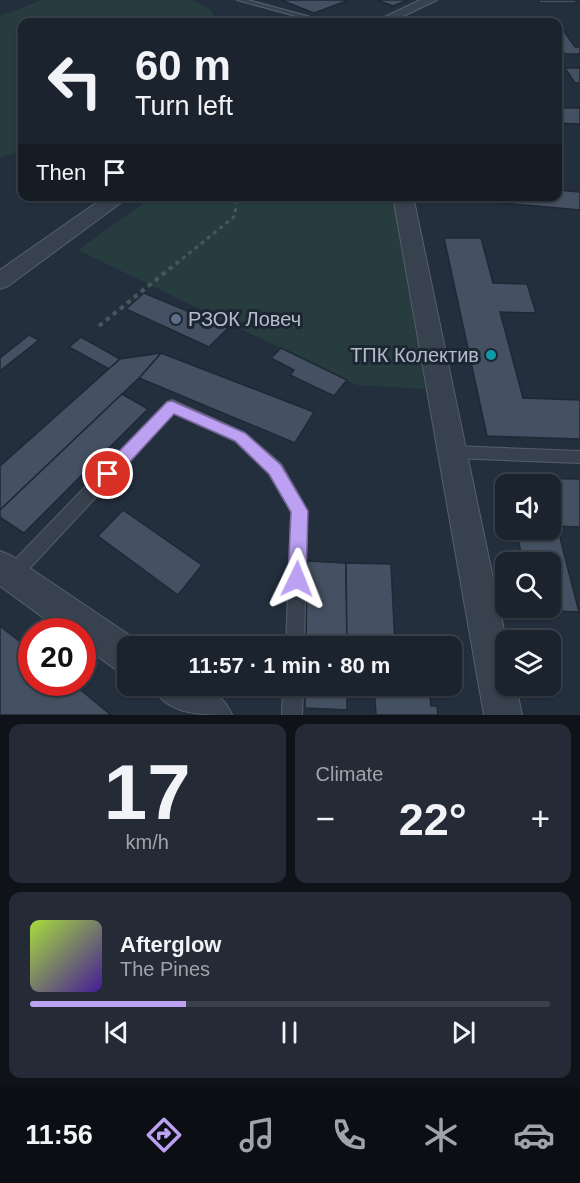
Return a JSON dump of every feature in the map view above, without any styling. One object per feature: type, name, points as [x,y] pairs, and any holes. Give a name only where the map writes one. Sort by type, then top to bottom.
[{"type":"street","points":[[390,18],[431,0]]},
{"type":"street","points":[[0,281],[113,201]]},
{"type":"street","points":[[404,201],[503,715]]},
{"type":"street","points":[[6,571],[117,648]]},
{"type":"street","points":[[185,696],[213,715]]},
{"type":"lane","points":[[240,0],[310,18]]},
{"type":"lane","points":[[6,571],[172,406],[240,437],[275,469],[300,511],[295,636]]},
{"type":"lane","points":[[453,452],[580,457]]},
{"type":"lane","points":[[292,715],[293,696]]},
{"type":"path","points":[[99,326],[235,216],[236,201]]},
{"type":"green space","points":[[42,0],[192,0],[209,9],[216,18],[18,18],[18,151],[0,158],[0,16]]},
{"type":"green space","points":[[146,201],[394,201],[425,389],[357,385],[78,250]]},
{"type":"building","points":[[281,0],[349,0],[314,13]]},
{"type":"building","points":[[377,0],[408,0],[393,6]]},
{"type":"building","points":[[537,0],[575,0],[578,3],[540,3]]},
{"type":"building","points":[[562,28],[575,47],[580,47],[580,54],[565,54],[562,50]]},
{"type":"building","points":[[565,68],[580,68],[580,83],[575,83]]},
{"type":"building","points":[[562,108],[580,108],[580,124],[562,123]]},
{"type":"building","points":[[562,190],[580,192],[580,210],[481,201],[562,201]]},
{"type":"building","name":"ТПК Колектив","points":[[444,238],[481,238],[493,283],[527,284],[536,313],[500,312],[523,398],[580,400],[580,439],[487,436]]},
{"type":"building","name":"РЗОК Ловеч","points":[[144,293],[228,328],[209,347],[126,309]]},
{"type":"building","points":[[29,335],[39,340],[0,371],[0,358]]},
{"type":"building","points":[[81,337],[120,359],[109,369],[69,347]]},
{"type":"building","points":[[281,348],[347,380],[334,396],[290,375],[294,370],[271,358]]},
{"type":"building","points":[[161,353],[314,412],[295,443],[139,378]]},
{"type":"building","points":[[161,353],[139,378],[0,510],[0,466],[120,359]]},
{"type":"building","points":[[122,394],[148,409],[24,533],[0,517],[0,510]]},
{"type":"building","points":[[561,479],[580,479],[580,527],[561,526]]},
{"type":"building","points":[[123,510],[202,565],[178,595],[98,536]]},
{"type":"building","points":[[518,540],[561,540],[579,612],[561,611],[561,552],[521,552]]},
{"type":"building","points":[[307,561],[346,563],[347,636],[306,636]]},
{"type":"building","points":[[346,563],[391,564],[395,636],[347,636]]},
{"type":"building","points":[[0,626],[18,640],[18,696],[88,696],[111,715],[0,715]]},
{"type":"building","points":[[305,696],[347,696],[347,710],[305,708]]},
{"type":"building","points":[[375,696],[430,696],[431,706],[437,706],[438,715],[376,715]]},
{"type":"place","name":"РЗОК Ловеч","points":[[176,319]]},
{"type":"place","name":"ТПК Колектив","points":[[491,355]]},
{"type":"route","points":[[108,474],[172,406],[240,437],[275,469],[300,511],[297,579]]}]
